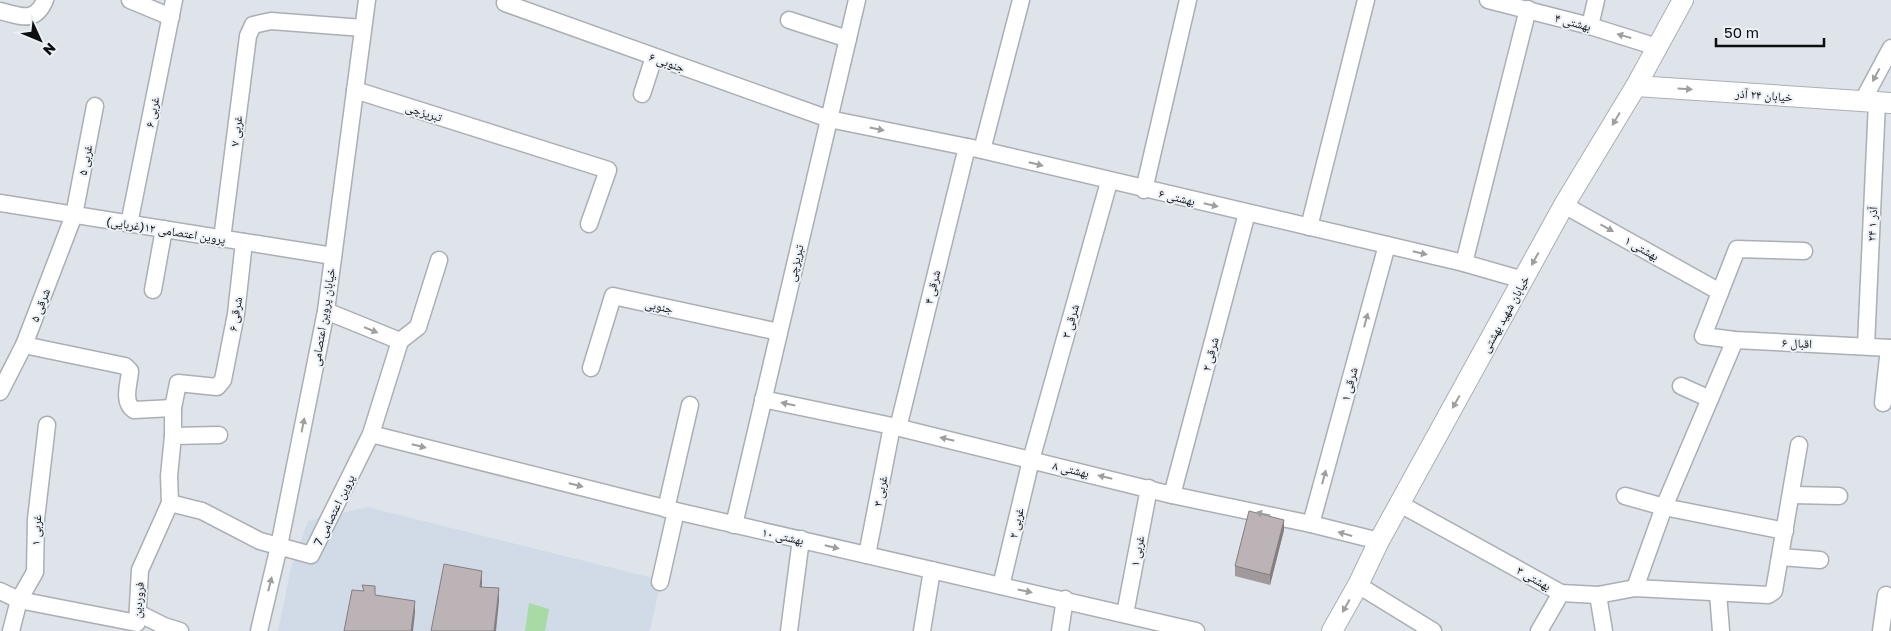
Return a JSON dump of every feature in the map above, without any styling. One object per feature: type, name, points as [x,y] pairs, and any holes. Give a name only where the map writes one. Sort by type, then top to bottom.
[{"type":"main road","name":"خیابان شهید بهشتی","points":[[1332,631],[1564,205],[1636,86],[1683,0]]},
{"type":"main road","name":"خیابان ۲۴ آذر","points":[[1636,86],[1877,102]]},
{"type":"street","points":[[0,11],[26,18],[34,15],[42,8],[45,0]]},
{"type":"street","points":[[130,0],[171,17]]},
{"type":"street","name":"غربی ۶","points":[[129,224],[174,0]]},
{"type":"street","name":"خیابان پروین اعتصامی","points":[[258,631],[279,546],[326,311],[367,0]]},
{"type":"street","name":"تبریزچی","points":[[734,525],[857,0]]},
{"type":"street","name":"شرقی ۴","points":[[895,427],[974,149],[1021,0]]},
{"type":"street","points":[[1144,190],[1188,0]]},
{"type":"street","points":[[1309,227],[1366,0]]},
{"type":"street","name":"بهشتی ۴","points":[[1488,0],[1590,26],[1657,47]]},
{"type":"street","points":[[1590,26],[1596,0]]},
{"type":"street","name":"جنوبی ۶","points":[[505,4],[829,119]]},
{"type":"street","points":[[1464,263],[1528,9]]},
{"type":"street","points":[[788,20],[848,40]]},
{"type":"street","name":"غربی ۷","points":[[222,238],[248,36],[253,25],[270,21],[364,28]]},
{"type":"street","points":[[1877,102],[1891,48]]},
{"type":"street","points":[[642,94],[654,57]]},
{"type":"street","name":"تبریزچی","points":[[355,90],[608,170],[589,224]]},
{"type":"street","name":"۲۴ آذر ۱","points":[[1866,346],[1877,102]]},
{"type":"street","name":"غربی ۵","points":[[74,215],[95,106]]},
{"type":"street","name":"بهشتی ۶","points":[[829,119],[974,149],[1109,182],[1464,263],[1523,280]]},
{"type":"street","name":"شرقی ۳","points":[[1031,460],[1109,182]]},
{"type":"street","name":"پروین اعتصامی ۱۲(غربایی)","points":[[0,203],[333,256]]},
{"type":"street","name":"بهشتی ۱","points":[[1564,205],[1720,292]]},
{"type":"street","name":"شرقی ۲","points":[[1172,495],[1247,213]]},
{"type":"street","name":"شرقی ۵","points":[[0,392],[6,368],[24,345],[74,215]]},
{"type":"street","points":[[153,290],[164,229]]},
{"type":"street","name":"شرقی ۶","points":[[173,408],[178,383],[217,387],[220,385],[236,314],[244,242]]},
{"type":"street","name":"شرقی ۱","points":[[1311,524],[1387,245]]},
{"type":"street","points":[[1720,292],[1737,249],[1804,251]]},
{"type":"street","points":[[371,434],[400,341],[418,327],[439,260]]},
{"type":"street","name":"اقبال ۶","points":[[1720,292],[1703,336],[1735,340],[1890,348]]},
{"type":"street","name":"جنوبی","points":[[591,368],[614,296],[779,332]]},
{"type":"street","points":[[326,311],[400,341]]},
{"type":"street","points":[[1635,588],[1664,507],[1735,340]]},
{"type":"street","points":[[24,345],[119,364],[130,371],[127,402],[130,407],[134,410],[173,408],[173,436],[169,476],[170,503],[202,511],[260,541],[279,546]]},
{"type":"street","points":[[1882,403],[1890,348]]},
{"type":"street","points":[[1681,386],[1710,399]]},
{"type":"street","name":"بهشتی ۸","points":[[763,398],[895,427],[1172,495],[1311,524],[1379,542]]},
{"type":"street","points":[[660,582],[690,404]]},
{"type":"street","name":"غربی ۱","points":[[11,631],[19,600],[35,572],[36,519],[47,425]]},
{"type":"street","name":"غربی ۳","points":[[867,555],[895,427]]},
{"type":"street","name":"پروین اعتصامی 7","points":[[279,546],[311,555],[371,434]]},
{"type":"street","name":"بهشتی ۱۰","points":[[371,434],[671,510],[1065,599],[1194,631]]},
{"type":"street","points":[[173,436],[219,435]]},
{"type":"street","points":[[1800,445],[1780,557],[1820,560]]},
{"type":"street","name":"غربی ۲","points":[[1001,586],[1031,460]]},
{"type":"street","name":"غربی ۱","points":[[1125,614],[1149,488]]},
{"type":"street","points":[[1792,495],[1839,496]]},
{"type":"street","points":[[1625,496],[1664,507],[1785,531]]},
{"type":"street","name":"فروردین","points":[[0,591],[19,600],[137,623],[140,570],[170,503]]},
{"type":"street","name":"بهشتی ۳","points":[[1400,504],[1561,593],[1598,595],[1635,588],[1772,594],[1780,557]]},
{"type":"street","points":[[789,631],[801,539]]},
{"type":"street","points":[[922,631],[932,570]]},
{"type":"street","points":[[1358,585],[1433,631]]},
{"type":"street","points":[[1539,631],[1561,593]]},
{"type":"street","points":[[1718,593],[1721,631]]},
{"type":"street","points":[[1598,595],[1604,631]]},
{"type":"street","points":[[1881,631],[1886,595]]},
{"type":"street","points":[[1060,631],[1065,599]]},
{"type":"street","points":[[138,612],[164,626],[180,631]]},
{"type":"shaded area","points":[[367,507],[661,580],[650,631],[278,631],[291,568],[308,521]]},
{"type":"green space","points":[[529,603],[549,609],[545,631],[525,631]]},
{"type":"building","points":[[1249,511],[1284,520],[1270,575],[1235,566]]},
{"type":"building","points":[[444,564],[482,571],[480,587],[499,588],[494,631],[431,631]]},
{"type":"building","points":[[362,585],[375,586],[375,595],[415,601],[411,631],[344,631],[352,590],[364,591]]}]
